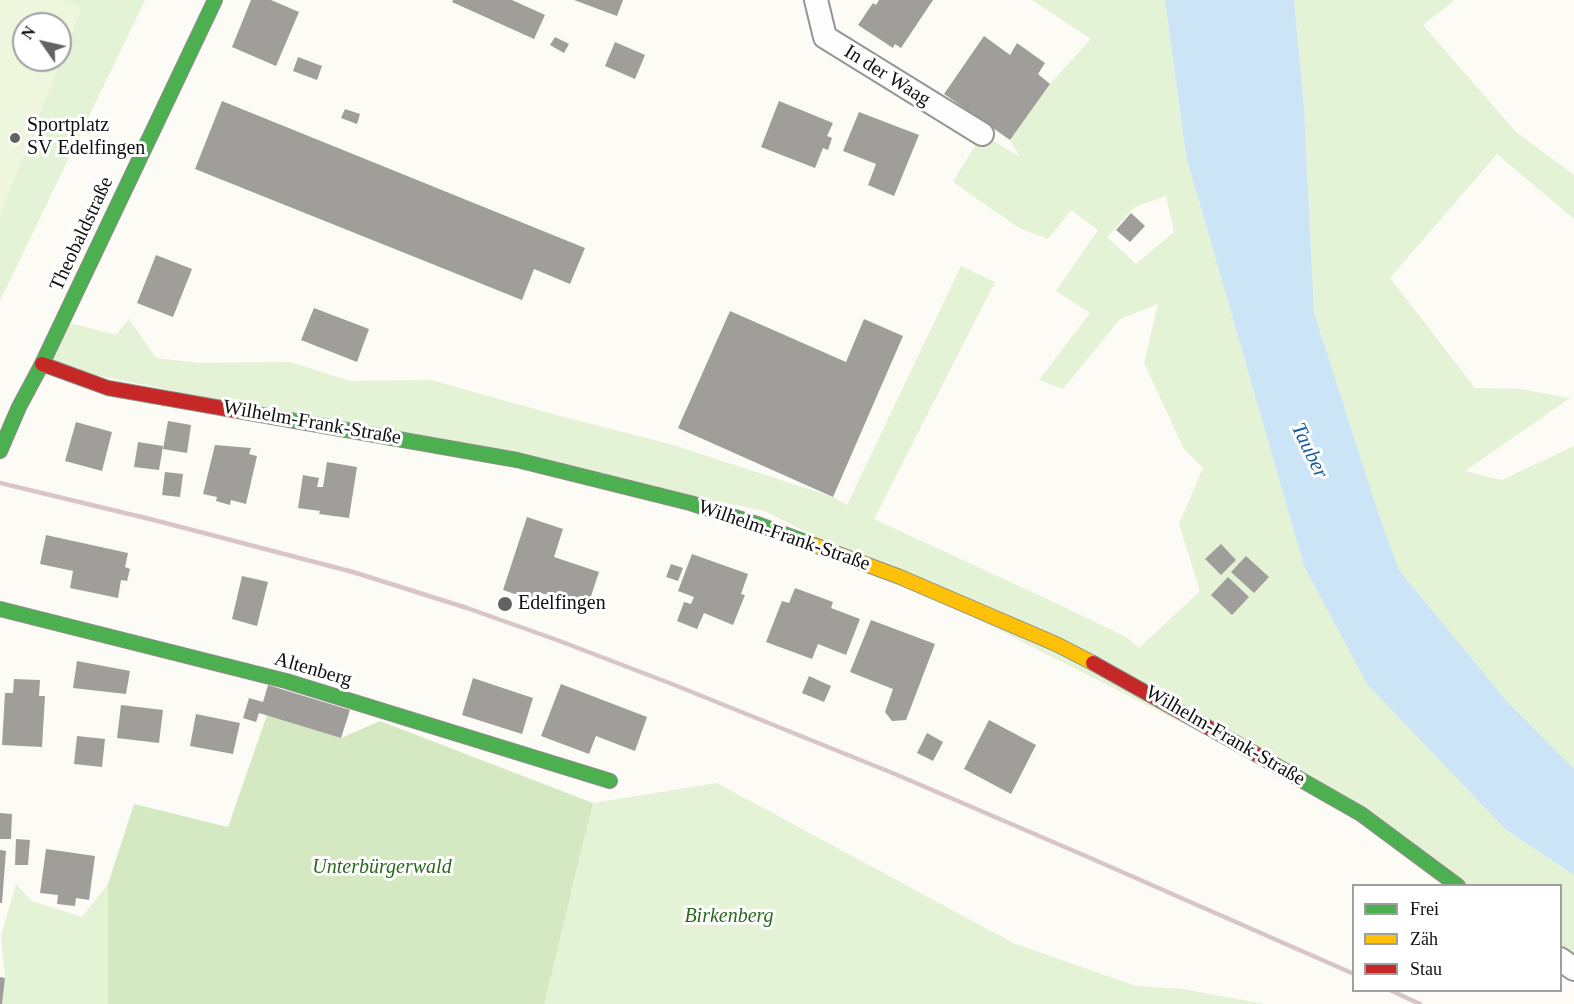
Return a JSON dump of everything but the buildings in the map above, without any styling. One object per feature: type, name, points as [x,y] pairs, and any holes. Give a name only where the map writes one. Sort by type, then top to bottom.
[{"type":"street","name":"Theobaldstraße","points":[[0,451],[215,0]]},
{"type":"street","name":"In der Waag","points":[[816,0],[825,37],[982,134]]},
{"type":"street","name":"Wilhelm-Frank-Straße","points":[[42,364],[108,388],[517,460],[680,500],[760,525],[900,577],[1056,644],[1117,675],[1361,814],[1457,884]]},
{"type":"street","name":"Altenberg","points":[[0,609],[286,681],[610,781]]},
{"type":"green space","name":"Sportplatz SV Edelfingen","points":[[0,0],[62,0],[81,7],[72,30],[72,12],[12,12],[12,72],[56,72],[0,215]]},
{"type":"green space","name":"Sportplatz SV Edelfingen","points":[[62,0],[145,0],[0,301],[0,215],[56,72],[72,72],[72,31],[81,8]]},
{"type":"green space","points":[[1032,0],[1165,0],[1186,156],[1304,566],[1368,684],[1506,830],[1574,875],[1574,969],[1562,960],[1562,884],[1457,884],[1361,814],[765,511],[42,364],[62,321],[116,335],[129,319],[156,358],[199,363],[290,362],[350,381],[431,380],[670,444],[833,497],[847,505],[961,266],[995,282],[874,519],[1126,637],[1139,648],[1200,591],[1179,524],[1203,468],[1184,449],[1144,363],[1158,304],[1120,319],[1063,389],[1039,380],[1090,313],[1056,291],[1098,230],[1071,210],[1048,239],[1019,228],[953,182],[982,134],[1020,157],[1010,140],[1050,84],[1091,39]],"holes":[[[1166,196],[1174,232],[1136,264],[1107,237],[1135,207]]]},
{"type":"green space","points":[[1294,0],[1455,0],[1423,25],[1516,132],[1574,175],[1574,219],[1497,154],[1390,278],[1475,388],[1520,389],[1570,398],[1465,471],[1502,480],[1574,446],[1574,769],[1506,700],[1399,570],[1376,506],[1314,312],[1304,106]]},
{"type":"green space","name":"Unterbürgerwald","points":[[267,715],[341,738],[380,721],[593,803],[544,1004],[108,1004],[108,884],[134,804],[228,827]]},
{"type":"green space","name":"Birkenberg","points":[[717,783],[1013,943],[1136,986],[1182,989],[1265,1004],[500,1004],[572,891],[593,803]]},
{"type":"green space","points":[[16,884],[32,901],[82,917],[108,884],[108,1004],[2,1004],[5,978],[1,936]]},
{"type":"water","name":"Tauber","points":[[1165,0],[1294,0],[1304,106],[1314,312],[1376,506],[1399,570],[1506,700],[1574,769],[1574,875],[1506,830],[1367,684],[1304,566],[1186,156]]},
{"type":"railway","points":[[0,483],[353,572],[467,608],[557,640],[895,774],[1352,973]]},
{"type":"railway","points":[[1394,992],[1420,1004]]},
{"type":"traffic: fast","points":[[0,451],[215,0]]},
{"type":"traffic: fast","points":[[244,412],[517,460],[690,503],[814,545]]},
{"type":"traffic: fast","points":[[0,609],[286,681],[610,781]]},
{"type":"traffic: fast","points":[[1261,757],[1361,814],[1455,884]]},
{"type":"traffic: slow","points":[[814,545],[900,577],[1056,644],[1093,663]]},
{"type":"traffic: jam","points":[[42,364],[108,388],[244,412]]},
{"type":"traffic: jam","points":[[1093,663],[1261,757]]},
{"type":"place","name":"Sportplatz SV Edelfingen","points":[[15,138]]},
{"type":"place","name":"Edelfingen","points":[[505,604]]}]
